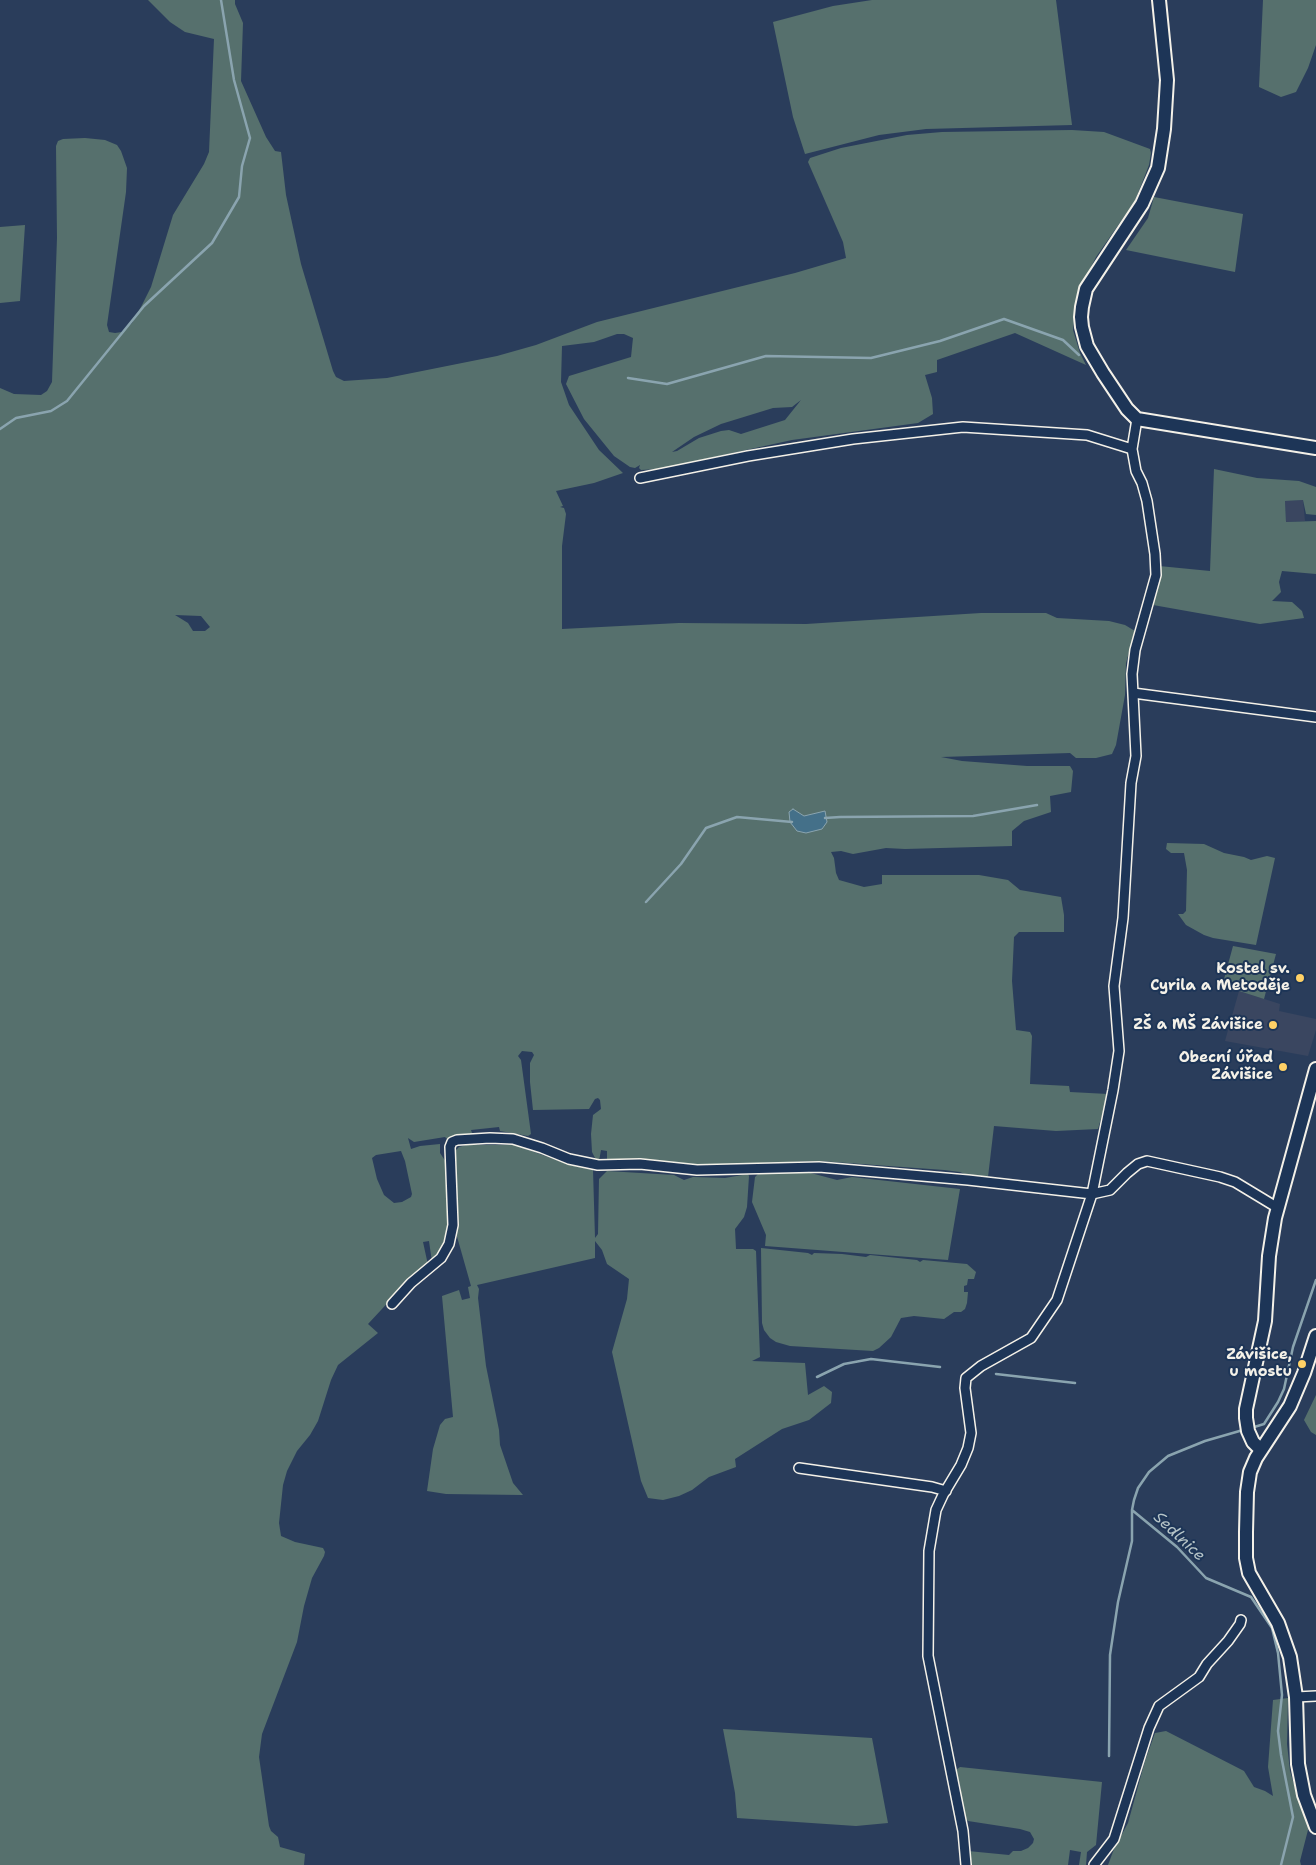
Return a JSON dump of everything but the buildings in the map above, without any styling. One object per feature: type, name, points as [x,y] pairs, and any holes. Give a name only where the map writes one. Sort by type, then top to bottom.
[{"type":"street","points":[[1159,0],[1167,80],[1164,130],[1158,168],[1142,204],[1089,283],[1082,307],[1082,327],[1087,346],[1126,408],[1137,419],[1316,448]]},
{"type":"street","points":[[966,1865],[963,1831],[928,1656],[929,1551],[936,1510],[961,1465],[968,1448],[971,1433],[965,1388],[966,1378],[970,1373],[1031,1338],[1057,1300],[1092,1194],[1113,1090],[1118,1051],[1114,986],[1123,918],[1131,783],[1136,756],[1132,674],[1135,650],[1155,582],[1156,566],[1147,501],[1136,470],[1132,449],[1137,419]]},
{"type":"street","points":[[640,478],[748,456],[853,439],[962,427],[1087,435],[1132,449]]},
{"type":"street","points":[[1133,693],[1316,716]]},
{"type":"street","points":[[1261,1450],[1252,1440],[1246,1422],[1246,1409],[1266,1321],[1269,1256],[1278,1208],[1316,1069]]},
{"type":"street","points":[[392,1304],[411,1283],[441,1258],[449,1244],[453,1225],[450,1148],[452,1142],[457,1140],[513,1139],[569,1159],[598,1166],[640,1164],[697,1170],[819,1167],[968,1180],[1092,1194],[1110,1190],[1138,1164],[1147,1161],[1235,1182],[1278,1208]]},
{"type":"street","points":[[1316,1336],[1304,1373],[1290,1406],[1252,1466],[1247,1484],[1246,1532],[1247,1564],[1252,1579],[1278,1623],[1285,1639],[1292,1668],[1296,1697],[1298,1764],[1301,1785],[1312,1807],[1316,1827]]},
{"type":"street","points":[[799,1468],[932,1487],[946,1491]]},
{"type":"street","points":[[1094,1865],[1114,1839],[1149,1728],[1159,1706],[1199,1677],[1207,1664],[1228,1641],[1241,1620]]},
{"type":"street","points":[[1296,1697],[1316,1696]]},
{"type":"shaded area","points":[[1303,500],[1305,521],[1286,522],[1285,501]]},
{"type":"shaded area","points":[[793,809],[804,816],[825,811],[827,822],[822,829],[806,833],[797,831],[790,822],[789,812]]},
{"type":"shaded area","name":"ZŠ a MŠ Závišice","points":[[1239,991],[1280,1004],[1279,1011],[1316,1019],[1316,1030],[1308,1056],[1225,1041]]},
{"type":"green space","points":[[148,0],[235,0],[243,23],[241,81],[266,137],[275,151],[281,152],[286,195],[301,264],[333,371],[336,377],[344,381],[387,378],[497,356],[536,345],[597,322],[795,273],[846,258],[843,242],[808,162],[810,158],[841,148],[907,135],[942,132],[1072,130],[1104,132],[1150,149],[1149,165],[1135,201],[1096,257],[1077,295],[1073,330],[1086,365],[1015,333],[937,360],[937,372],[925,375],[932,398],[933,414],[918,423],[792,440],[659,469],[641,470],[639,468],[640,465],[635,468],[630,467],[614,456],[584,419],[566,384],[569,376],[631,357],[633,338],[624,334],[617,334],[594,342],[562,346],[561,382],[569,405],[599,450],[623,473],[594,483],[556,491],[563,506],[560,507],[564,508],[566,514],[562,546],[562,629],[679,623],[806,624],[981,613],[1046,613],[1057,618],[1109,621],[1125,625],[1135,631],[1126,663],[1125,695],[1116,745],[1112,754],[1096,758],[1076,758],[1070,753],[941,757],[962,761],[1027,766],[1070,766],[1073,771],[1071,792],[1050,796],[1051,812],[1024,821],[1012,831],[1012,846],[886,848],[853,854],[841,851],[831,852],[839,880],[864,887],[882,884],[882,875],[979,875],[1008,880],[1020,890],[1061,897],[1064,932],[1019,932],[1014,937],[1012,981],[1016,1030],[1030,1032],[1032,1036],[1030,1084],[1069,1086],[1070,1092],[1108,1094],[1098,1129],[1056,1131],[994,1126],[988,1177],[944,1170],[820,1161],[762,1163],[737,1167],[710,1168],[607,1161],[607,1151],[601,1150],[599,1161],[596,1160],[592,1152],[591,1134],[593,1115],[601,1109],[600,1100],[598,1098],[595,1099],[589,1109],[533,1110],[530,1063],[534,1055],[532,1052],[522,1051],[518,1056],[521,1060],[531,1134],[528,1136],[500,1131],[499,1127],[471,1130],[473,1136],[447,1139],[445,1137],[414,1142],[408,1138],[411,1149],[440,1144],[440,1153],[448,1165],[452,1207],[445,1250],[432,1262],[429,1241],[423,1242],[428,1265],[408,1281],[368,1324],[378,1333],[338,1365],[331,1380],[318,1421],[297,1451],[287,1471],[283,1485],[279,1523],[281,1536],[295,1542],[323,1548],[325,1552],[312,1578],[297,1642],[262,1734],[259,1757],[271,1831],[278,1837],[280,1847],[305,1854],[304,1865],[0,1865],[0,388],[14,394],[41,395],[47,391],[52,382],[57,238],[56,146],[58,141],[85,138],[105,140],[117,145],[127,168],[126,192],[107,325],[109,332],[122,332],[132,323],[151,287],[173,215],[204,164],[209,152],[214,39],[185,32],[170,22]],"holes":[[[801,400],[785,420],[741,434],[729,430],[721,431],[699,438],[672,452],[694,437],[721,424],[773,408],[792,407]],[[175,615],[201,616],[210,627],[205,631],[193,631],[188,623]],[[401,1151],[405,1161],[411,1197],[402,1202],[394,1203],[384,1195],[377,1179],[372,1158],[376,1155]]]},
{"type":"green space","points":[[872,0],[1056,0],[1072,125],[926,129],[879,135],[805,154],[793,117],[773,22],[833,6]]},
{"type":"green space","points":[[1263,0],[1316,0],[1316,45],[1308,68],[1296,92],[1281,97],[1259,87]]},
{"type":"green space","points":[[1154,197],[1243,214],[1235,272],[1126,250],[1148,218]]},
{"type":"green space","points":[[25,225],[20,301],[0,303],[0,227]]},
{"type":"green space","points":[[1214,469],[1257,478],[1299,481],[1316,487],[1316,515],[1306,514],[1303,500],[1285,501],[1286,522],[1316,521],[1316,574],[1282,571],[1279,582],[1281,592],[1272,601],[1292,602],[1302,611],[1304,618],[1260,624],[1153,605],[1159,566],[1210,571]]},
{"type":"green space","points":[[1167,843],[1204,844],[1224,853],[1251,860],[1267,856],[1275,858],[1256,945],[1213,938],[1186,925],[1178,914],[1183,914],[1186,911],[1187,870],[1184,853],[1171,853],[1166,849]]},
{"type":"green space","points":[[1233,946],[1276,954],[1264,999],[1239,991],[1239,988],[1223,983]]},
{"type":"green space","points":[[466,1145],[515,1145],[570,1165],[593,1170],[595,1238],[598,1234],[599,1179],[607,1171],[674,1175],[684,1180],[693,1177],[725,1178],[748,1174],[747,1207],[744,1217],[735,1229],[736,1249],[753,1249],[756,1251],[760,1357],[752,1361],[805,1363],[808,1395],[824,1386],[832,1392],[831,1403],[809,1420],[782,1429],[735,1459],[736,1467],[709,1477],[692,1490],[663,1500],[648,1498],[641,1481],[612,1352],[627,1299],[629,1279],[607,1264],[602,1250],[595,1241],[595,1258],[477,1285],[479,1289],[478,1298],[486,1366],[499,1430],[500,1445],[513,1483],[523,1495],[446,1494],[427,1491],[433,1449],[440,1425],[445,1419],[453,1417],[442,1296],[459,1290],[462,1300],[470,1298],[468,1287],[471,1286],[456,1233],[456,1150]]},
{"type":"green space","points":[[807,1172],[837,1180],[852,1177],[960,1189],[948,1260],[765,1246],[766,1235],[752,1202],[755,1177],[758,1174]]},
{"type":"green space","points":[[761,1248],[812,1255],[814,1253],[842,1254],[866,1257],[870,1255],[917,1260],[920,1262],[923,1260],[967,1264],[976,1272],[974,1279],[968,1279],[967,1285],[964,1286],[964,1292],[968,1292],[965,1309],[961,1312],[954,1312],[944,1319],[914,1316],[901,1318],[891,1337],[873,1351],[790,1346],[776,1342],[764,1330],[762,1323]]},
{"type":"green space","points":[[1316,1395],[1316,1435],[1311,1432],[1304,1420]]},
{"type":"green space","points":[[1288,1698],[1287,1744],[1290,1771],[1301,1808],[1309,1826],[1300,1861],[1301,1865],[1108,1865],[1128,1823],[1145,1761],[1155,1733],[1166,1731],[1244,1771],[1254,1787],[1273,1796],[1268,1767],[1273,1700]]},
{"type":"green space","points":[[723,1729],[872,1738],[888,1823],[856,1826],[737,1818],[735,1793]]},
{"type":"green space","points":[[960,1767],[1102,1782],[1096,1845],[1087,1852],[1086,1865],[1079,1865],[1081,1852],[1070,1850],[1068,1865],[970,1865],[968,1851],[1009,1855],[1013,1851],[1021,1851],[1028,1848],[1034,1839],[1030,1832],[1020,1829],[968,1821],[965,1818],[956,1770]]},
{"type":"waterway","points":[[0,429],[16,418],[51,411],[67,401],[144,306],[212,243],[239,197],[242,166],[250,138],[234,80],[221,0]]},
{"type":"waterway","points":[[628,378],[667,384],[766,356],[871,358],[940,341],[1004,319],[1063,340],[1079,355]]},
{"type":"waterway","points":[[825,818],[973,816],[1037,805]]},
{"type":"waterway","points":[[646,902],[681,864],[706,828],[737,817],[792,822]]},
{"type":"waterway","name":"Sedlnice","points":[[1251,1428],[1264,1424],[1284,1389],[1293,1347],[1316,1280]]},
{"type":"waterway","points":[[817,1377],[844,1364],[871,1359],[940,1367]]},
{"type":"waterway","points":[[996,1374],[1075,1383]]},
{"type":"waterway","name":"Sedlnice","points":[[1243,1430],[1205,1441],[1168,1456],[1149,1472],[1138,1488],[1132,1510],[1177,1547],[1206,1578],[1251,1597],[1272,1628],[1278,1653],[1282,1695],[1278,1731],[1293,1817],[1281,1865]]},
{"type":"waterway","points":[[1109,1756],[1110,1655],[1118,1602],[1132,1541],[1132,1510]]},
{"type":"place","name":"Kostel sv. Cyrila a Metoděje","points":[[1300,978]]},
{"type":"place","name":"ZŠ a MŠ Závišice","points":[[1273,1025]]},
{"type":"place","name":"Obecní úřad Závišice","points":[[1283,1067]]},
{"type":"place","name":"Závišice, u mostu","points":[[1302,1364]]}]
